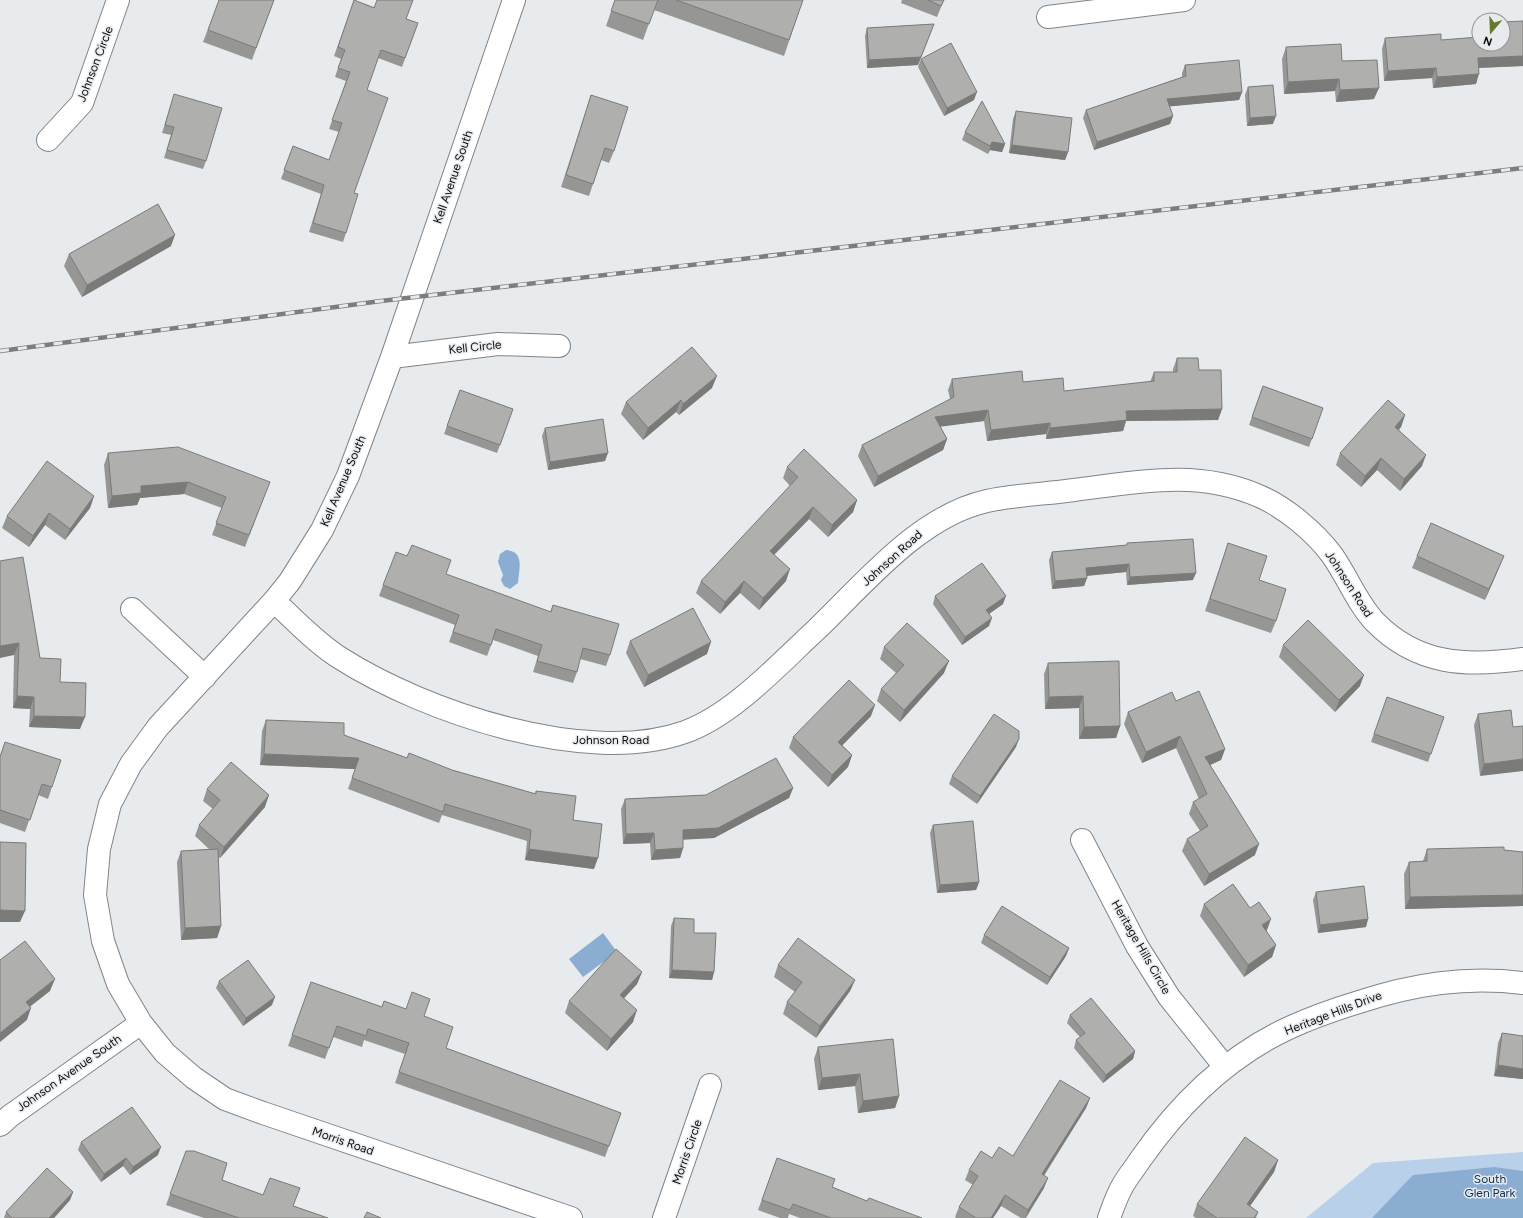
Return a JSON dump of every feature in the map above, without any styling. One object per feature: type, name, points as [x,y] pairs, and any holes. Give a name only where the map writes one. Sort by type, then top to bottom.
[{"type":"street","name":"Johnson Circle","points":[[48,140],[82,103],[118,0]]},
{"type":"street","name":"Kell Avenue South","points":[[140,1023],[118,984],[103,941],[95,895],[99,849],[110,804],[131,764],[158,726],[274,601],[290,581],[322,530],[348,476],[392,357],[514,0]]},
{"type":"street","points":[[1048,17],[1184,0]]},
{"type":"street","name":"Kell Circle","points":[[392,357],[498,344],[559,346]]},
{"type":"street","name":"Johnson Road","points":[[274,601],[335,656],[386,685],[452,712],[508,728],[565,740],[623,743],[654,741],[686,732],[717,717],[743,696],[798,646],[920,531],[952,512],[986,501],[1171,478],[1217,482],[1261,496],[1300,521],[1331,554],[1374,621],[1399,642],[1430,657],[1463,663],[1491,663],[1523,659]]},
{"type":"street","points":[[132,609],[205,677]]},
{"type":"street","name":"Heritage Hills Circle","points":[[1082,840],[1137,946],[1157,978],[1169,997],[1225,1068]]},
{"type":"street","name":"Heritage Hills Drive","points":[[1109,1218],[1123,1185],[1156,1137],[1194,1094],[1225,1068],[1290,1027],[1344,1006],[1392,991],[1442,982],[1493,979],[1523,983]]},
{"type":"street","name":"Johnson Avenue South","points":[[0,1125],[10,1116],[140,1023]]},
{"type":"street","name":"Morris Road","points":[[140,1023],[165,1053],[194,1078],[225,1099],[270,1116],[570,1218]]},
{"type":"street","name":"Morris Circle","points":[[664,1218],[710,1085]]},
{"type":"green space","name":"South Glen Park","points":[[1523,1152],[1523,1218],[1306,1218],[1373,1163]]},
{"type":"shaded area","points":[[506,550],[512,551],[516,554],[520,562],[518,583],[510,589],[504,586],[501,580],[503,575],[498,562],[500,554]]},
{"type":"shaded area","points":[[603,933],[617,952],[583,977],[569,959]]},
{"type":"shaded area","points":[[1494,1167],[1523,1171],[1523,1218],[1372,1218],[1413,1175]]},
{"type":"building","points":[[219,0],[274,0],[256,48],[208,30]]},
{"type":"building","points":[[354,0],[374,8],[377,0],[413,0],[406,19],[418,23],[405,58],[381,50],[367,90],[388,98],[354,193],[358,194],[346,233],[313,223],[324,185],[284,170],[293,146],[329,160],[342,123],[332,120],[350,72],[338,68],[345,50],[338,47]]},
{"type":"building","points":[[615,0],[658,0],[649,24],[611,11]]},
{"type":"building","points":[[676,0],[803,0],[789,40]]},
{"type":"building","points":[[928,0],[944,0],[941,6]]},
{"type":"building","points":[[1523,21],[1523,56],[1478,58],[1479,74],[1437,77],[1436,68],[1388,71],[1385,38],[1441,34],[1441,40],[1471,38],[1471,52],[1511,52],[1511,22]]},
{"type":"building","points":[[934,24],[921,57],[869,60],[867,28]]},
{"type":"building","points":[[951,43],[977,92],[947,108],[921,59]]},
{"type":"building","points":[[1341,44],[1342,61],[1377,60],[1379,88],[1340,90],[1339,79],[1288,82],[1286,47]]},
{"type":"building","points":[[1239,60],[1242,92],[1167,99],[1173,116],[1097,142],[1086,110],[1186,76],[1185,65]]},
{"type":"building","points":[[1273,85],[1276,116],[1250,118],[1248,87]]},
{"type":"building","points":[[174,94],[222,108],[206,161],[167,150],[174,127],[165,125]]},
{"type":"building","points":[[591,95],[628,107],[614,151],[605,148],[593,184],[566,175]]},
{"type":"building","points":[[982,101],[1005,144],[992,142],[990,146],[965,132]]},
{"type":"building","points":[[1016,111],[1072,118],[1068,152],[1012,145]]},
{"type":"building","points":[[158,204],[175,235],[87,285],[69,254]]},
{"type":"building","points":[[692,347],[717,376],[683,404],[681,400],[648,428],[626,402]]},
{"type":"building","points":[[1177,358],[1198,358],[1199,370],[1221,370],[1222,409],[1126,411],[1127,420],[1050,428],[1050,423],[991,430],[988,410],[935,417],[947,439],[878,476],[862,445],[954,397],[952,379],[1022,371],[1023,382],[1063,378],[1064,391],[1154,381],[1154,372],[1177,372]]},
{"type":"building","points":[[1263,386],[1323,408],[1312,439],[1252,417]]},
{"type":"building","points":[[460,390],[513,409],[500,445],[447,426]]},
{"type":"building","points":[[1388,400],[1405,415],[1395,427],[1426,455],[1404,479],[1381,458],[1365,476],[1340,453]]},
{"type":"building","points":[[603,419],[608,453],[550,462],[545,428]]},
{"type":"building","points":[[178,447],[270,482],[249,535],[216,523],[226,497],[188,482],[141,486],[141,493],[112,496],[108,453]]},
{"type":"building","points":[[804,449],[857,500],[832,525],[813,507],[770,551],[790,569],[763,598],[744,581],[725,602],[701,581],[798,477],[787,467]]},
{"type":"building","points":[[47,461],[94,496],[70,529],[49,513],[33,536],[7,516]]},
{"type":"building","points":[[1431,523],[1504,556],[1489,589],[1417,556]]},
{"type":"building","points":[[1193,539],[1196,573],[1130,577],[1129,564],[1086,568],[1087,578],[1055,581],[1052,552],[1127,545],[1127,543]]},
{"type":"building","points":[[1228,543],[1267,556],[1259,580],[1286,589],[1276,621],[1210,599]]},
{"type":"building","points":[[412,545],[451,560],[446,574],[551,612],[553,605],[619,624],[610,655],[583,648],[577,672],[537,661],[542,645],[496,629],[491,645],[453,632],[459,615],[383,585],[396,552],[407,556]]},
{"type":"building","points":[[23,557],[40,658],[61,659],[60,682],[86,683],[85,717],[34,716],[34,697],[17,696],[19,643],[0,646],[0,561]]},
{"type":"building","points":[[982,563],[1006,596],[986,610],[992,618],[965,637],[935,596]]},
{"type":"building","points":[[693,608],[711,642],[648,675],[630,641]]},
{"type":"building","points":[[1308,620],[1364,675],[1339,700],[1283,645]]},
{"type":"building","points":[[907,623],[949,661],[904,710],[881,689],[904,665],[884,647]]},
{"type":"building","points":[[1119,661],[1120,726],[1084,727],[1083,696],[1049,697],[1048,663]]},
{"type":"building","points":[[849,680],[875,705],[838,742],[852,755],[832,775],[793,737]]},
{"type":"building","points":[[1199,691],[1225,749],[1205,757],[1259,844],[1209,874],[1187,839],[1208,826],[1193,802],[1207,794],[1180,736],[1146,752],[1128,712],[1172,692],[1176,701]]},
{"type":"building","points":[[1387,697],[1444,717],[1431,754],[1374,734]]},
{"type":"building","points":[[1511,710],[1513,727],[1523,726],[1523,759],[1484,764],[1478,714]]},
{"type":"building","points":[[994,714],[1019,731],[1019,739],[980,796],[952,776]]},
{"type":"building","points":[[266,720],[344,723],[344,735],[407,758],[409,753],[452,770],[536,794],[536,791],[576,796],[573,820],[602,824],[598,858],[529,849],[531,830],[445,804],[443,812],[352,778],[359,758],[264,754]]},
{"type":"building","points":[[5,742],[61,760],[52,787],[42,784],[30,820],[0,810],[0,757]]},
{"type":"building","points":[[776,758],[793,788],[718,828],[683,830],[683,848],[655,850],[654,833],[626,834],[625,799],[706,795]]},
{"type":"building","points":[[231,762],[269,795],[224,847],[199,825],[220,800],[207,789]]},
{"type":"building","points":[[973,821],[979,882],[940,885],[933,825]]},
{"type":"building","points":[[0,842],[26,843],[25,911],[0,910]]},
{"type":"building","points":[[1504,847],[1504,850],[1523,852],[1523,895],[1410,897],[1409,862],[1427,861],[1427,849]]},
{"type":"building","points":[[218,849],[221,926],[185,928],[181,851]]},
{"type":"building","points":[[1233,884],[1250,908],[1259,902],[1271,919],[1262,925],[1276,945],[1248,965],[1204,904]]},
{"type":"building","points":[[1364,886],[1368,919],[1320,925],[1316,892]]},
{"type":"building","points":[[1002,906],[1069,948],[1050,977],[984,935]]},
{"type":"building","points":[[674,918],[694,919],[694,933],[716,933],[714,972],[672,970]]},
{"type":"building","points":[[798,938],[855,980],[820,1026],[787,1002],[802,982],[778,965]]},
{"type":"building","points":[[25,941],[55,979],[26,1002],[31,1008],[0,1033],[0,960]]},
{"type":"building","points":[[616,949],[642,972],[620,995],[637,1010],[611,1039],[569,1001]]},
{"type":"building","points":[[248,960],[275,997],[246,1018],[219,981]]},
{"type":"building","points":[[311,982],[382,1007],[384,1001],[406,1009],[412,992],[430,999],[424,1016],[453,1027],[446,1048],[621,1113],[609,1146],[399,1072],[409,1043],[368,1029],[366,1036],[337,1026],[329,1048],[292,1035]]},
{"type":"building","points":[[1091,998],[1135,1051],[1106,1075],[1076,1040],[1085,1033],[1070,1015]]},
{"type":"building","points":[[1502,1033],[1523,1036],[1523,1069],[1498,1065]]},
{"type":"building","points":[[893,1039],[899,1096],[863,1101],[860,1074],[822,1078],[818,1047]]},
{"type":"building","points":[[1060,1080],[1090,1098],[1042,1174],[1048,1178],[1028,1210],[1005,1195],[991,1218],[976,1218],[959,1207],[978,1176],[969,1170],[981,1151],[992,1158],[999,1147],[1013,1156]]},
{"type":"building","points":[[132,1107],[161,1147],[133,1167],[126,1158],[104,1174],[81,1142]]},
{"type":"building","points":[[1245,1137],[1278,1160],[1247,1204],[1258,1212],[1254,1218],[1217,1218],[1197,1204]]},
{"type":"building","points":[[186,1151],[194,1151],[227,1163],[222,1180],[263,1195],[270,1178],[300,1188],[293,1206],[328,1218],[239,1218],[170,1194]]},
{"type":"building","points":[[777,1158],[835,1179],[832,1187],[867,1201],[869,1198],[922,1218],[831,1218],[793,1204],[790,1210],[762,1200]]},
{"type":"building","points":[[47,1168],[73,1192],[49,1218],[12,1218],[6,1212]]},
{"type":"building","points":[[367,1212],[381,1218],[364,1218]]},
{"type":"railway","points":[[0,351],[381,301],[1523,168]]}]
